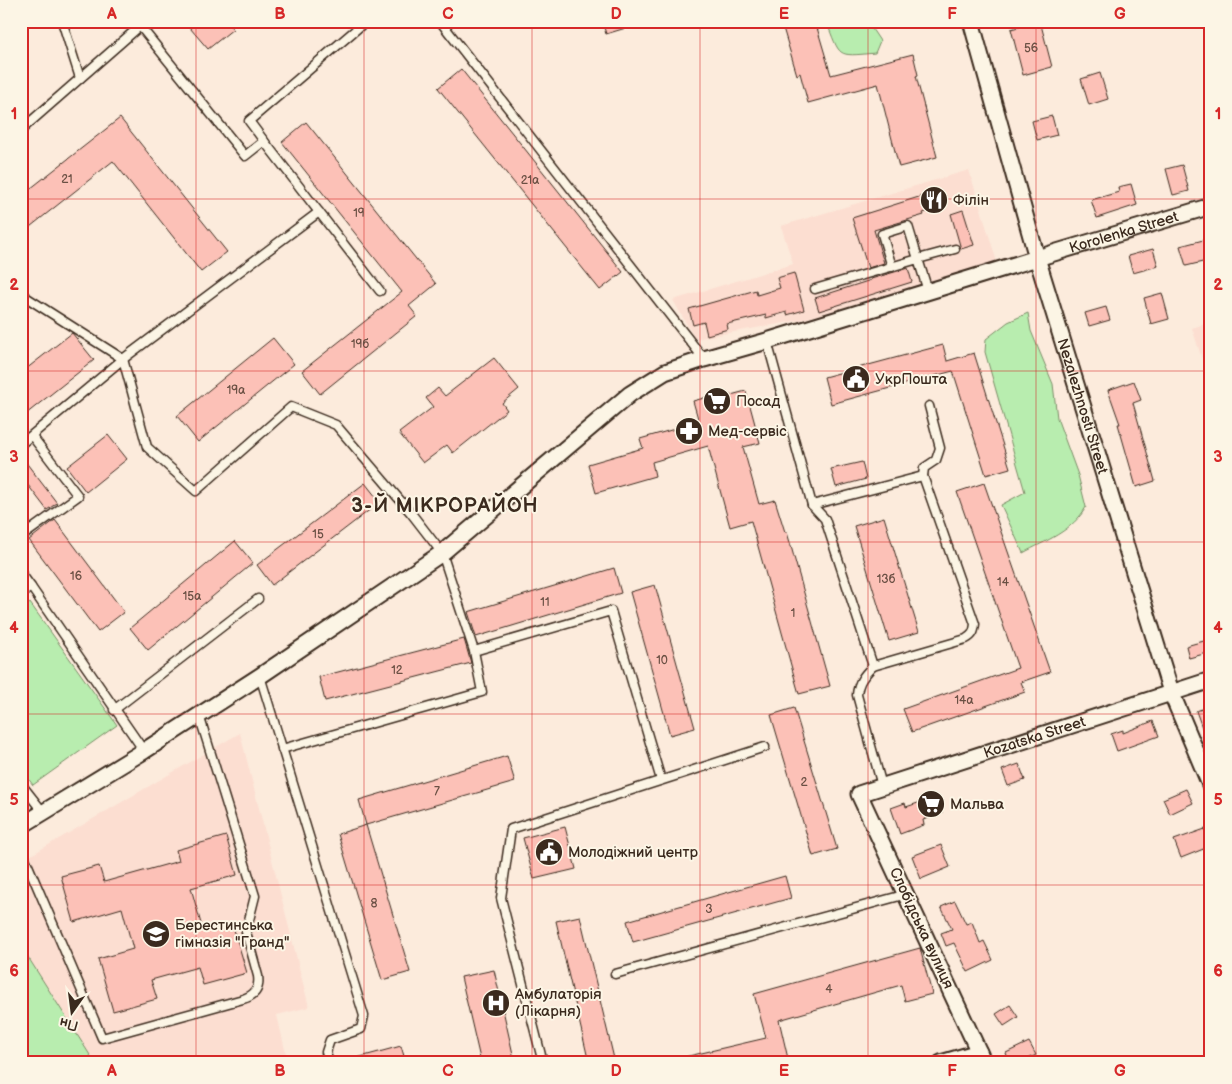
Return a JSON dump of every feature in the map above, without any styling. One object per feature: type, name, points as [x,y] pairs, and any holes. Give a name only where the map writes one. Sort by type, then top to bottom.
[{"type":"street","name":"Nezalezhnosti Street","points":[[971,21],[1037,258],[1171,692],[1211,787]]},
{"type":"street","name":"Korolenka Street","points":[[21,826],[199,716],[442,553],[630,394],[665,372],[1211,206]]},
{"type":"street","name":"Kozatska Street","points":[[859,794],[1211,680]]},
{"type":"street","name":"Слобідська вулиця","points":[[859,794],[982,1057]]},
{"type":"street","points":[[941,1063],[982,1057]]},
{"type":"lane","points":[[62,21],[80,78]]},
{"type":"lane","points":[[366,21],[249,121],[380,291]]},
{"type":"lane","points":[[440,21],[704,359]]},
{"type":"lane","points":[[21,130],[140,26],[245,156],[264,141]]},
{"type":"lane","points":[[21,444],[123,359],[319,212]]},
{"type":"lane","points":[[892,267],[882,234],[908,226],[928,291]]},
{"type":"lane","points":[[815,289],[955,249]]},
{"type":"lane","points":[[21,294],[123,359],[147,447],[196,490],[291,407],[336,425],[411,513],[442,553],[474,651],[482,692],[282,749]]},
{"type":"lane","points":[[767,341],[812,506],[825,519],[873,666]]},
{"type":"lane","points":[[882,786],[857,695],[858,686],[863,676],[873,666],[966,639],[972,636],[975,624],[923,476],[924,468],[936,460],[940,448],[928,406]]},
{"type":"lane","points":[[21,537],[78,496],[32,436]]},
{"type":"lane","points":[[812,506],[923,476]]},
{"type":"lane","points":[[21,573],[144,751]]},
{"type":"lane","points":[[21,594],[31,587]]},
{"type":"lane","points":[[114,710],[258,599]]},
{"type":"lane","points":[[474,651],[611,611],[661,780]]},
{"type":"lane","points":[[260,676],[364,1016],[361,1029],[330,1040],[326,1052],[329,1063]]},
{"type":"lane","points":[[21,849],[102,1038],[243,999],[254,994],[259,983],[246,928],[255,896],[199,716]]},
{"type":"lane","points":[[544,1063],[501,898],[511,829],[765,746]]},
{"type":"lane","points":[[21,784],[43,812]]},
{"type":"lane","points":[[615,974],[907,894]]},
{"type":"shaded area","points":[[969,170],[997,262],[801,320],[695,339],[673,300],[793,264],[781,226]]},
{"type":"shaded area","points":[[1211,322],[1211,387],[1192,328]]},
{"type":"shaded area","name":"Берестинська гімназія \"Гранд\"","points":[[240,733],[309,1007],[277,1015],[288,1063],[21,1063],[21,861]]},
{"type":"green space","points":[[826,21],[873,21],[868,23],[880,41],[875,53],[853,55],[841,52],[834,42]]},
{"type":"green space","points":[[1028,313],[1031,331],[1053,384],[1057,418],[1078,475],[1086,507],[1074,523],[1066,529],[1023,553],[1001,505],[1025,492],[985,352],[986,339],[1008,322]]},
{"type":"green space","points":[[30,603],[117,725],[33,785],[21,769],[21,610]]},
{"type":"green space","points":[[21,946],[95,1063],[21,1063]]},
{"type":"building","points":[[184,21],[226,21],[233,29],[208,49]]},
{"type":"building","points":[[602,21],[638,21],[639,24],[606,34]]},
{"type":"building","points":[[781,21],[815,21],[831,75],[913,54],[918,75],[916,76],[937,157],[899,167],[878,84],[808,103],[800,73],[797,75]]},
{"type":"building","points":[[1040,21],[1052,67],[1023,75],[1011,29]]},
{"type":"building","points":[[461,69],[623,272],[600,290],[438,88]]},
{"type":"building","points":[[1100,73],[1108,99],[1089,105],[1081,79]]},
{"type":"building","points":[[1052,116],[1057,135],[1037,140],[1032,121]]},
{"type":"building","points":[[120,118],[227,252],[201,272],[113,161],[21,234],[21,196]]},
{"type":"building","points":[[306,122],[436,284],[409,306],[417,316],[320,394],[302,371],[402,292],[282,142]]},
{"type":"building","points":[[1182,165],[1189,191],[1173,195],[1166,169]]},
{"type":"building","points":[[1131,184],[1137,205],[1097,218],[1091,200],[1119,192],[1118,187]]},
{"type":"building","points":[[938,191],[943,207],[923,213],[924,215],[874,230],[884,263],[868,268],[852,218]]},
{"type":"building","points":[[963,210],[974,245],[961,249],[951,214]]},
{"type":"building","points":[[1211,238],[1211,260],[1186,266],[1180,246]]},
{"type":"building","points":[[1153,249],[1158,266],[1133,273],[1128,256]]},
{"type":"building","points":[[908,268],[912,282],[819,311],[815,298]]},
{"type":"building","points":[[794,273],[804,310],[787,315],[787,312],[766,318],[766,315],[727,324],[728,329],[707,335],[704,322],[693,325],[689,309],[756,290],[757,295],[780,288],[777,278]]},
{"type":"building","points":[[1162,293],[1169,319],[1151,324],[1144,298]]},
{"type":"building","points":[[1106,307],[1110,320],[1089,326],[1085,313]]},
{"type":"building","points":[[72,333],[94,360],[21,418],[21,373]]},
{"type":"building","points":[[273,338],[294,364],[198,442],[177,416]]},
{"type":"building","points":[[943,345],[947,361],[974,353],[1010,468],[986,475],[953,371],[831,404],[824,377]]},
{"type":"building","points":[[494,358],[519,389],[502,403],[507,410],[453,453],[447,445],[423,463],[399,433],[433,407],[426,398],[438,388],[445,396]]},
{"type":"building","points":[[1134,381],[1141,400],[1133,403],[1155,481],[1136,487],[1118,424],[1120,424],[1108,390]]},
{"type":"building","points":[[746,391],[760,443],[743,447],[759,504],[775,500],[785,532],[787,532],[830,686],[799,694],[751,521],[730,527],[708,446],[652,462],[655,476],[596,493],[588,464],[643,448],[640,439],[699,422],[693,401],[726,392],[727,396]]},
{"type":"building","points":[[108,435],[127,459],[86,492],[67,467]]},
{"type":"building","points":[[21,456],[57,503],[47,510],[21,476]]},
{"type":"building","points":[[862,462],[866,479],[836,487],[831,469]]},
{"type":"building","points":[[365,483],[380,502],[272,585],[257,565]]},
{"type":"building","points":[[984,483],[1050,672],[1021,682],[1025,692],[912,732],[903,709],[1018,668],[957,492]]},
{"type":"building","points":[[884,517],[919,632],[889,641],[854,526]]},
{"type":"building","points":[[55,520],[124,612],[98,632],[29,540]]},
{"type":"building","points":[[235,541],[253,563],[148,650],[130,628]]},
{"type":"building","points":[[614,568],[621,593],[476,637],[468,612]]},
{"type":"building","points":[[655,585],[695,728],[670,735],[630,592]]},
{"type":"building","points":[[464,639],[471,663],[325,701],[319,677]]},
{"type":"building","points":[[1211,639],[1211,652],[1189,658],[1186,646]]},
{"type":"building","points":[[1211,706],[1211,747],[1209,747],[1196,711]]},
{"type":"building","points":[[794,708],[837,849],[813,856],[771,715]]},
{"type":"building","points":[[1153,721],[1159,736],[1117,751],[1111,734],[1123,730],[1123,733]]},
{"type":"building","points":[[507,756],[515,782],[366,825],[359,800]]},
{"type":"building","points":[[1019,764],[1025,780],[1008,786],[1002,770]]},
{"type":"building","points":[[1186,789],[1193,803],[1170,814],[1163,799]]},
{"type":"building","points":[[936,797],[942,813],[923,820],[924,825],[900,834],[891,808],[905,803],[906,807]]},
{"type":"building","points":[[366,825],[410,972],[382,980],[338,834]]},
{"type":"building","points":[[565,827],[576,869],[534,879],[523,838]]},
{"type":"building","points":[[1205,829],[1211,846],[1181,858],[1174,840]]},
{"type":"building","points":[[226,836],[237,875],[191,888],[203,931],[232,923],[247,973],[203,985],[198,967],[151,980],[157,999],[113,1011],[98,959],[133,949],[122,908],[74,922],[61,876],[99,866],[104,882],[179,861],[176,850]]},
{"type":"building","points":[[941,845],[950,867],[921,879],[912,856]]},
{"type":"building","points":[[785,876],[791,898],[633,942],[627,921]]},
{"type":"building","points":[[955,901],[966,924],[972,922],[980,943],[984,941],[993,960],[968,972],[954,943],[946,946],[941,933],[952,929],[941,907]]},
{"type":"building","points":[[580,916],[615,1063],[589,1063],[556,921]]},
{"type":"building","points":[[920,948],[932,994],[905,1001],[901,985],[779,1020],[789,1063],[681,1063],[680,1058],[766,1038],[754,994]]},
{"type":"building","points":[[494,970],[515,1063],[481,1063],[461,977]]},
{"type":"building","points":[[1010,1005],[1018,1017],[1004,1026],[996,1014]]},
{"type":"building","points":[[1029,1042],[1036,1055],[1020,1063],[1010,1063],[1006,1053]]},
{"type":"building","points":[[401,1046],[406,1063],[354,1063],[353,1059]]},
{"type":"place","name":"Філін","points":[[934,200]]},
{"type":"place","name":"УкрПошта","points":[[856,379]]},
{"type":"place","name":"Посад","points":[[717,401]]},
{"type":"place","name":"Мед-сервіс","points":[[689,431]]},
{"type":"place","name":"Мальва","points":[[931,804]]},
{"type":"place","name":"Молодіжний центр","points":[[549,852]]},
{"type":"place","name":"Берестинська гімназія \"Гранд\"","points":[[156,934]]},
{"type":"place","name":"Амбулаторія (Лікарня)","points":[[496,1003]]},
{"type":"district","name":"3-Й МІКРОРАЙОН","points":[[445,505]]}]
